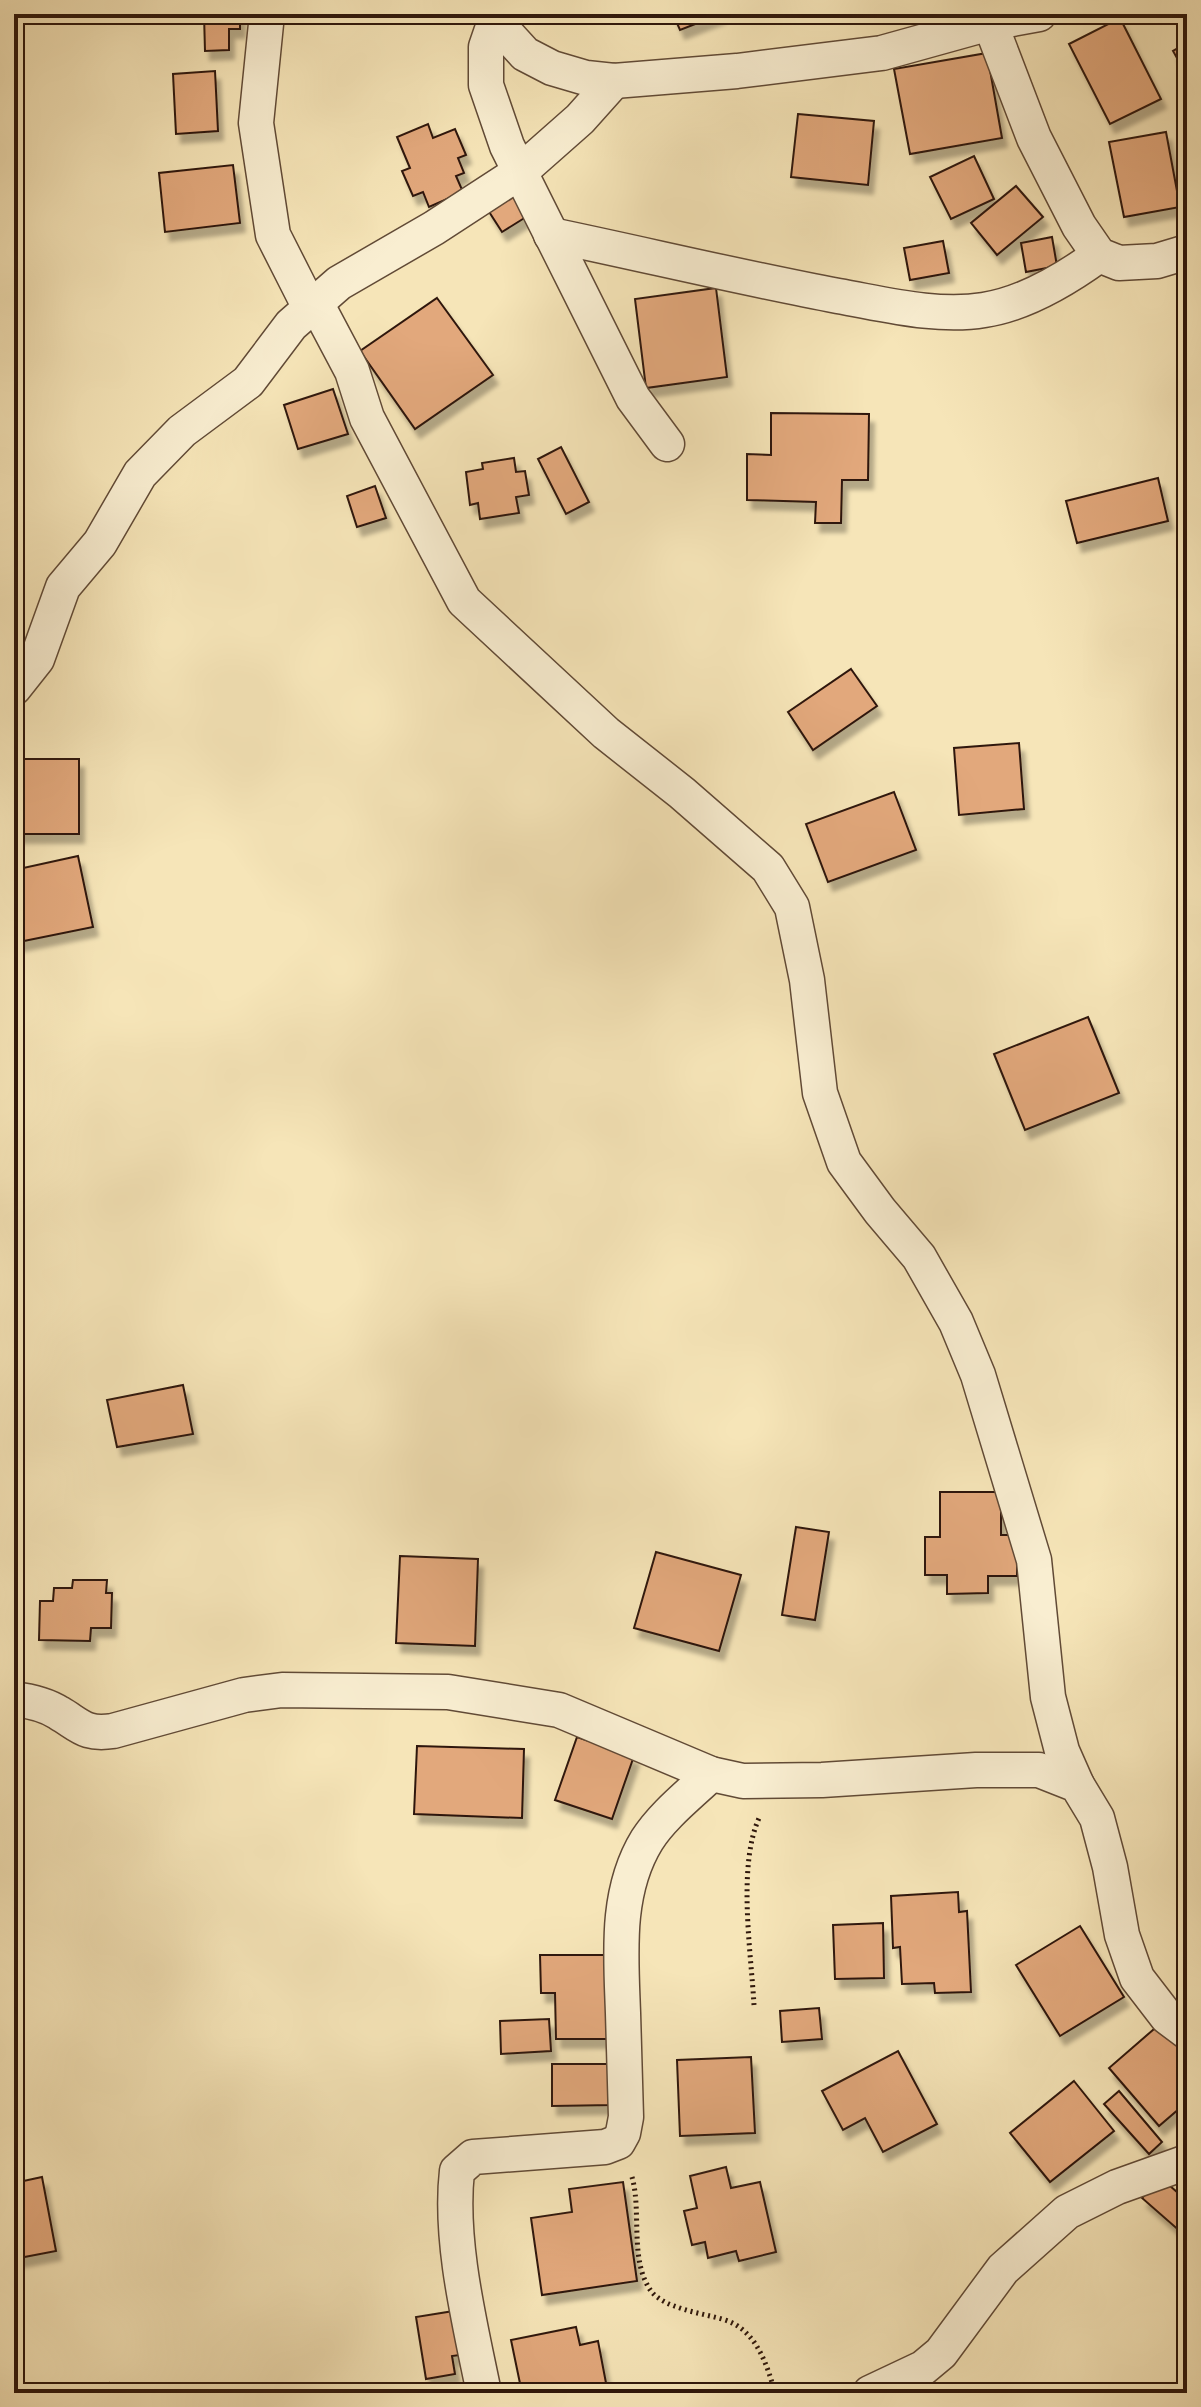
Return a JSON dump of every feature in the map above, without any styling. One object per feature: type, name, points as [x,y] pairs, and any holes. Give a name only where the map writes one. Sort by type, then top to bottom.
[{"type":"street","points":[[267,14],[256,123],[273,235],[352,371],[367,418],[464,601],[606,733],[682,793],[768,868],[792,907],[807,980],[820,1093],[844,1162],[919,1257],[956,1322],[978,1375],[1034,1560],[1048,1697],[1062,1751],[1077,1785],[1097,1818],[1110,1867],[1122,1935],[1137,1978],[1167,2017],[1187,2032]]},
{"type":"street","points":[[497,15],[504,31],[525,54],[552,68],[586,78],[614,81],[737,71],[882,53],[990,23],[1039,14]]},
{"type":"street","points":[[497,15],[486,47],[486,85],[507,146],[633,398],[667,444]]},
{"type":"street","points":[[990,23],[1034,138],[1079,226],[1099,255],[1119,263],[1157,261],[1187,252]]},
{"type":"street","points":[[14,688],[37,659],[63,587],[100,543],[140,474],[182,431],[248,382],[291,325],[339,283],[434,228],[520,172],[580,119],[614,81]]},
{"type":"street","points":[[551,235],[764,282],[916,311],[984,310],[1066,279],[1099,255]]},
{"type":"street","points":[[14,1699],[34,1702],[59,1713],[78,1727],[97,1733],[244,1695],[282,1690],[448,1692],[559,1710],[711,1774],[743,1781],[1039,1770],[1077,1785]]},
{"type":"street","points":[[484,2393],[462,2272],[455,2193],[457,2171],[473,2157],[605,2147],[618,2142],[626,2117],[621,1956],[627,1891],[648,1838],[711,1774]]},
{"type":"street","points":[[870,2393],[923,2368],[941,2353],[1003,2269],[1067,2212],[1117,2187],[1187,2162]]},
{"type":"path","points":[[754,2005],[748,1874],[751,1834],[760,1814],[793,1780]]},
{"type":"path","points":[[618,2142],[637,2194],[639,2251],[644,2278],[653,2294],[668,2304],[726,2321],[745,2330],[756,2345],[775,2393]]},
{"type":"building","points":[[204,14],[240,14],[240,29],[229,29],[229,50],[205,51]]},
{"type":"building","points":[[673,14],[721,14],[680,30]]},
{"type":"building","points":[[1120,18],[1161,99],[1110,124],[1069,44]]},
{"type":"building","points":[[1187,43],[1187,76],[1173,51]]},
{"type":"building","points":[[987,53],[1002,138],[910,154],[894,69]]},
{"type":"building","points":[[215,71],[218,131],[176,134],[173,74]]},
{"type":"building","points":[[798,114],[874,121],[868,185],[791,177]]},
{"type":"building","points":[[428,124],[433,138],[455,129],[466,155],[458,158],[464,173],[456,176],[463,192],[429,207],[423,192],[413,196],[402,171],[410,168],[397,137]]},
{"type":"building","points":[[1166,132],[1180,207],[1124,217],[1109,142]]},
{"type":"building","points":[[974,156],[994,199],[951,219],[930,177]]},
{"type":"building","points":[[233,165],[240,223],[165,232],[159,173]]},
{"type":"building","points":[[1016,186],[1043,217],[997,255],[971,223]]},
{"type":"building","points":[[511,192],[526,217],[502,232],[486,207]]},
{"type":"building","points":[[1052,237],[1057,266],[1026,272],[1021,243]]},
{"type":"building","points":[[943,241],[949,273],[910,280],[904,248]]},
{"type":"building","points":[[716,288],[727,377],[646,388],[635,299]]},
{"type":"building","points":[[437,298],[493,375],[415,429],[360,351]]},
{"type":"building","points":[[333,389],[348,434],[298,449],[284,405]]},
{"type":"building","points":[[771,413],[869,414],[868,480],[842,480],[841,523],[815,523],[816,502],[747,500],[747,454],[771,455]]},
{"type":"building","points":[[561,447],[589,502],[566,514],[538,459]]},
{"type":"building","points":[[514,458],[516,472],[525,471],[529,495],[516,497],[519,513],[480,519],[478,503],[470,505],[466,472],[483,469],[482,463]]},
{"type":"building","points":[[1158,478],[1168,521],[1077,543],[1066,501]]},
{"type":"building","points":[[375,486],[386,518],[357,527],[347,496]]},
{"type":"building","points":[[851,669],[877,706],[813,750],[788,712]]},
{"type":"building","points":[[1019,743],[1024,809],[959,815],[954,748]]},
{"type":"building","points":[[14,759],[79,759],[79,834],[14,834]]},
{"type":"building","points":[[894,792],[916,850],[828,882],[806,824]]},
{"type":"building","points":[[78,856],[93,927],[14,943],[14,870]]},
{"type":"building","points":[[1088,1017],[1119,1093],[1025,1130],[994,1054]]},
{"type":"building","points":[[183,1385],[193,1434],[117,1447],[107,1400]]},
{"type":"building","points":[[940,1492],[1001,1492],[1001,1535],[1017,1535],[1017,1576],[988,1576],[988,1593],[947,1594],[947,1575],[925,1575],[925,1537],[940,1537]]},
{"type":"building","points":[[796,1527],[829,1532],[815,1620],[782,1615]]},
{"type":"building","points":[[656,1552],[741,1575],[719,1651],[634,1628]]},
{"type":"building","points":[[400,1556],[478,1559],[475,1646],[396,1643]]},
{"type":"building","points":[[73,1580],[107,1580],[106,1593],[112,1593],[111,1628],[91,1628],[90,1641],[39,1640],[40,1601],[53,1601],[54,1588],[72,1588]]},
{"type":"building","points":[[577,1737],[634,1756],[612,1819],[555,1800]]},
{"type":"building","points":[[417,1746],[524,1749],[522,1818],[414,1814]]},
{"type":"building","points":[[958,1892],[959,1912],[967,1911],[971,1992],[935,1993],[934,1983],[902,1984],[900,1947],[893,1948],[891,1896]]},
{"type":"building","points":[[883,1923],[884,1978],[835,1979],[833,1925]]},
{"type":"building","points":[[1080,1926],[1124,1997],[1060,2036],[1016,1965]]},
{"type":"building","points":[[540,1955],[616,1955],[617,2039],[556,2039],[555,1993],[541,1993]]},
{"type":"building","points":[[819,2008],[822,2039],[782,2042],[780,2011]]},
{"type":"building","points":[[549,2019],[551,2051],[501,2054],[500,2021]]},
{"type":"building","points":[[1161,2023],[1187,2053],[1187,2102],[1159,2126],[1109,2068]]},
{"type":"building","points":[[898,2051],[937,2124],[883,2152],[865,2118],[843,2130],[822,2091]]},
{"type":"building","points":[[751,2057],[755,2133],[680,2136],[677,2060]]},
{"type":"building","points":[[552,2064],[613,2064],[613,2105],[552,2106]]},
{"type":"building","points":[[1074,2081],[1114,2131],[1050,2182],[1010,2133]]},
{"type":"building","points":[[1119,2091],[1162,2142],[1149,2154],[1104,2104]]},
{"type":"building","points":[[726,2167],[731,2188],[760,2182],[776,2252],[739,2261],[736,2251],[708,2258],[705,2242],[692,2245],[684,2211],[697,2208],[690,2176]]},
{"type":"building","points":[[42,2177],[56,2251],[14,2259],[14,2183]]},
{"type":"building","points":[[1160,2177],[1187,2201],[1187,2228],[1182,2233],[1142,2198]]},
{"type":"building","points":[[623,2182],[637,2281],[542,2295],[531,2218],[572,2212],[569,2189]]},
{"type":"building","points":[[460,2310],[467,2354],[452,2356],[455,2374],[426,2379],[416,2317]]},
{"type":"building","points":[[576,2327],[580,2345],[598,2341],[606,2383],[588,2386],[589,2393],[522,2393],[511,2340]]},
{"type":"building","points":[[109,2383],[112,2393],[69,2393]]},
{"type":"building","points":[[428,2385],[429,2393],[375,2393]]}]
